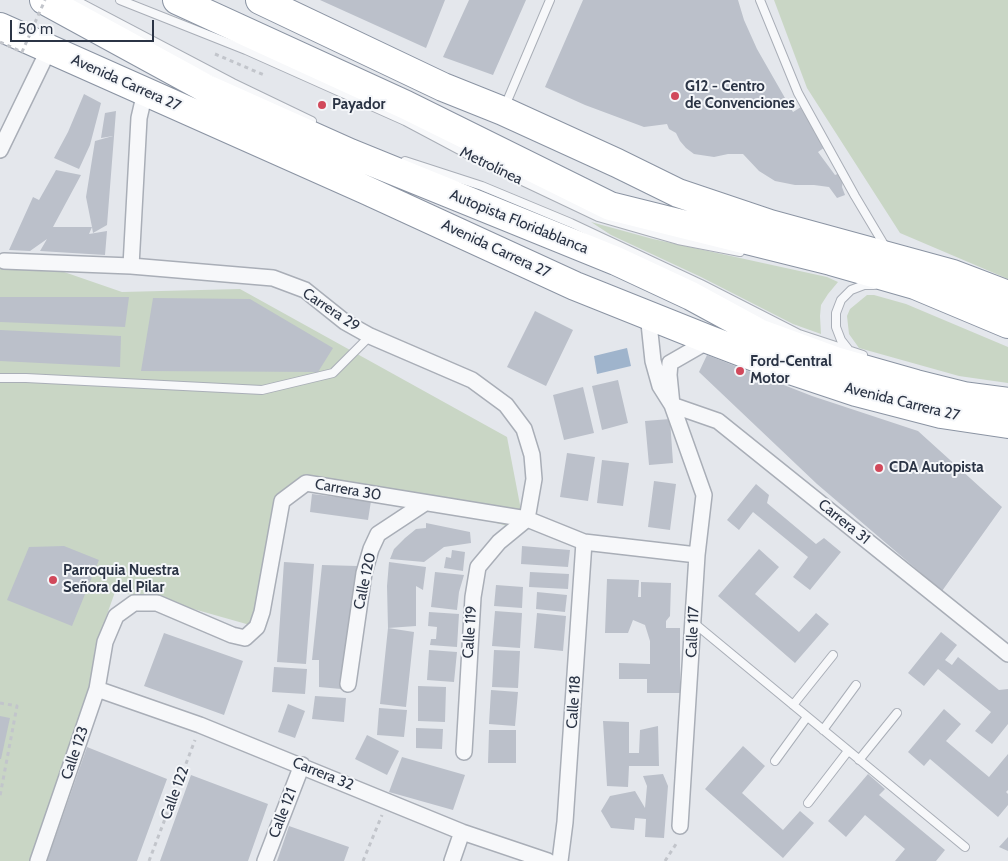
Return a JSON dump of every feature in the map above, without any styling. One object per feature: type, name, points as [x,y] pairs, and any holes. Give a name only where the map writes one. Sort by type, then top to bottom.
[{"type":"highway","name":"Autopista Floridablanca","points":[[45,0],[206,89],[350,153],[616,261],[691,296],[761,334],[835,361],[916,384],[964,396],[1008,402]]},
{"type":"highway","points":[[176,0],[406,105],[610,206],[831,261],[915,285],[1008,324]]},
{"type":"highway","points":[[260,0],[443,87],[503,111],[678,193],[770,224],[953,274],[1008,295]]},
{"type":"highway","name":"Avenida Carrera 27","points":[[0,27],[366,190],[575,286],[710,340],[778,366],[856,392],[941,414],[1008,424]]},
{"type":"highway","points":[[443,87],[529,142],[610,206]]},
{"type":"highway","points":[[366,190],[390,187],[446,192]]},
{"type":"street","points":[[0,150],[49,48]]},
{"type":"street","points":[[131,266],[139,118],[145,92]]},
{"type":"street","name":"Carrera 29","points":[[4,261],[131,266],[273,278],[305,290],[345,322],[370,336],[472,380],[506,405],[524,429],[532,455],[534,479],[521,523]]},
{"type":"street","points":[[648,314],[660,386],[672,405]]},
{"type":"street","points":[[672,405],[669,375],[670,363],[710,340]]},
{"type":"street","name":"Calle 117","points":[[672,405],[704,495],[697,555],[680,826]]},
{"type":"street","name":"Carrera 31","points":[[672,405],[718,421],[1008,654]]},
{"type":"street","name":"Carrera 30","points":[[105,642],[116,616],[134,603],[158,603],[232,635],[245,638],[257,627],[262,612],[282,501],[306,483],[425,503],[521,523],[584,542],[697,555]]},
{"type":"street","name":"Calle 120","points":[[348,684],[364,573],[371,549],[378,534],[425,503]]},
{"type":"street","name":"Calle 119","points":[[464,752],[472,597],[478,567],[499,542],[521,523]]},
{"type":"street","name":"Calle 118","points":[[560,861],[566,822],[584,542]]},
{"type":"street","name":"Calle 123","points":[[38,861],[97,689],[105,642]]},
{"type":"street","name":"Carrera 32","points":[[97,689],[200,725],[302,765],[462,832],[548,861]]},
{"type":"street","name":"Calle 121","points":[[264,861],[302,765]]},
{"type":"street","points":[[452,861],[462,832]]},
{"type":"lane","points":[[75,0],[233,83],[317,124]]},
{"type":"lane","name":"Metrolínea","points":[[120,0],[246,50],[405,121],[484,163],[598,217],[678,240],[750,254]]},
{"type":"lane","points":[[503,111],[550,0]]},
{"type":"lane","points":[[760,0],[798,92],[854,196],[891,257]]},
{"type":"lane","name":"Metrolínea","points":[[398,159],[491,189],[571,223],[701,284],[799,334],[871,358]]},
{"type":"lane","points":[[850,351],[841,340],[836,327],[836,314],[842,300],[851,290],[864,285],[878,284],[860,280]]},
{"type":"lane","points":[[0,378],[262,390],[333,373],[370,336]]},
{"type":"lane","points":[[694,624],[966,847]]},
{"type":"lane","points":[[793,705],[833,655]]},
{"type":"lane","points":[[823,730],[856,685]]},
{"type":"lane","points":[[859,760],[897,713]]},
{"type":"lane","points":[[775,761],[808,717]]},
{"type":"lane","points":[[808,803],[848,751]]},
{"type":"path","points":[[0,42],[22,52],[45,0]]},
{"type":"path","points":[[213,53],[264,75]]},
{"type":"path","points":[[0,703],[17,706],[0,796]]},
{"type":"path","name":"Calle 122","points":[[149,861],[200,725]]},
{"type":"path","points":[[363,861],[388,801]]},
{"type":"path","points":[[665,861],[680,839],[680,826]]},
{"type":"green space","points":[[774,0],[1008,0],[1008,279],[900,233],[807,88]]},
{"type":"green space","points":[[591,222],[653,239],[827,277],[838,282],[821,305],[821,334],[793,324],[701,277],[611,235]]},
{"type":"green space","points":[[38,263],[122,292],[240,289],[507,437],[525,531],[425,503],[306,483],[282,501],[257,627],[158,599],[115,592],[95,648],[92,688],[33,861],[0,861],[0,266]]},
{"type":"green space","points":[[867,295],[874,295],[906,304],[1008,347],[1008,383],[959,376],[859,348],[849,334],[847,316],[850,309]]},
{"type":"water","points":[[627,348],[631,366],[597,374],[594,356]]},
{"type":"building","points":[[320,0],[445,0],[426,48]]},
{"type":"building","points":[[469,0],[526,0],[493,75],[443,57]]},
{"type":"building","name":"G12 - Centro de Convenciones","points":[[583,0],[738,0],[744,20],[757,49],[793,112],[801,107],[825,147],[818,152],[835,175],[840,173],[845,195],[837,198],[829,187],[795,185],[775,181],[759,171],[743,154],[728,154],[714,157],[694,154],[686,148],[676,133],[669,129],[667,124],[644,127],[585,105],[545,87]]},
{"type":"building","points":[[84,94],[101,103],[90,145],[79,169],[54,158],[68,132]]},
{"type":"building","points":[[116,111],[107,225],[93,233],[86,197],[95,141],[113,136],[101,138],[105,113]]},
{"type":"building","points":[[56,170],[81,175],[53,227],[92,227],[89,234],[107,231],[105,255],[40,251],[47,239],[30,251],[9,250],[33,197],[39,200]]},
{"type":"building","points":[[0,297],[129,297],[125,327],[0,322]]},
{"type":"building","points":[[153,298],[250,299],[333,348],[318,372],[141,371]]},
{"type":"building","points":[[535,311],[573,330],[546,386],[507,367]]},
{"type":"building","points":[[0,330],[121,336],[120,367],[0,361]]},
{"type":"building","name":"CDA Autopista","points":[[707,355],[812,396],[918,431],[1002,507],[942,591],[817,484],[699,372]]},
{"type":"building","points":[[618,380],[628,423],[602,430],[592,386]]},
{"type":"building","points":[[583,387],[594,433],[564,440],[553,395]]},
{"type":"building","points":[[670,419],[673,463],[649,465],[645,421]]},
{"type":"building","points":[[567,453],[595,457],[588,501],[560,497]]},
{"type":"building","points":[[602,460],[629,463],[623,506],[597,503]]},
{"type":"building","points":[[654,481],[676,484],[670,530],[648,527]]},
{"type":"building","points":[[756,484],[769,495],[767,503],[816,544],[824,538],[841,552],[810,590],[793,577],[808,557],[753,512],[739,530],[727,520]]},
{"type":"building","points":[[312,494],[371,501],[368,520],[310,512]]},
{"type":"building","points":[[426,523],[470,532],[471,543],[444,547],[424,562],[390,559],[394,549],[405,538],[416,529],[426,528]]},
{"type":"building","name":"Parroquia Nuestra Señora del Pilar","points":[[64,546],[99,560],[72,626],[7,600],[29,547]]},
{"type":"building","points":[[522,546],[570,550],[568,567],[521,564]]},
{"type":"building","points":[[759,549],[779,567],[755,594],[799,632],[816,613],[829,624],[795,663],[718,596]]},
{"type":"building","points":[[452,550],[465,552],[463,571],[444,568],[446,557],[451,558]]},
{"type":"building","points":[[284,562],[314,564],[306,664],[277,662]]},
{"type":"building","points":[[389,562],[426,567],[423,590],[416,586],[416,626],[388,628],[387,586]]},
{"type":"building","points":[[322,565],[357,566],[341,689],[319,687],[319,660],[312,660]]},
{"type":"building","points":[[435,572],[464,575],[459,592],[457,610],[431,607]]},
{"type":"building","points":[[530,572],[569,574],[568,589],[529,587]]},
{"type":"building","points":[[607,579],[639,580],[638,597],[641,597],[641,582],[671,583],[670,616],[666,621],[666,628],[680,628],[680,693],[647,693],[647,679],[619,679],[619,663],[650,664],[650,641],[645,625],[633,620],[628,633],[605,633]]},
{"type":"building","points":[[496,585],[523,587],[522,608],[494,606]]},
{"type":"building","points":[[537,592],[567,595],[565,612],[536,609]]},
{"type":"building","points":[[495,611],[522,613],[520,648],[492,646]]},
{"type":"building","points":[[429,612],[459,614],[457,647],[430,645],[431,639],[436,639],[437,627],[428,626]]},
{"type":"building","points":[[537,613],[566,616],[563,651],[534,648]]},
{"type":"building","points":[[388,628],[414,632],[406,707],[380,704]]},
{"type":"building","points":[[941,632],[957,645],[945,660],[952,665],[958,657],[999,690],[1008,689],[1008,724],[992,744],[975,731],[991,712],[938,669],[924,686],[908,673]]},
{"type":"building","points":[[164,633],[243,661],[224,715],[144,686]]},
{"type":"building","points":[[429,650],[457,652],[454,682],[427,680]]},
{"type":"building","points":[[494,650],[520,651],[518,688],[492,687]]},
{"type":"building","points":[[274,667],[307,669],[305,694],[272,692]]},
{"type":"building","points":[[418,686],[446,687],[445,722],[418,721]]},
{"type":"building","points":[[491,690],[518,692],[515,726],[489,724]]},
{"type":"building","points":[[315,696],[346,698],[344,722],[312,719]]},
{"type":"building","points":[[288,704],[305,711],[295,738],[278,732]]},
{"type":"building","points":[[379,708],[407,710],[404,737],[377,735]]},
{"type":"building","points":[[944,709],[961,724],[946,741],[989,777],[1008,754],[1008,790],[1006,792],[1008,794],[1008,805],[998,817],[930,759],[924,766],[908,752]]},
{"type":"building","points":[[0,716],[10,718],[1,759],[0,759]]},
{"type":"building","points":[[603,721],[629,722],[629,753],[639,753],[640,730],[658,726],[659,766],[629,766],[628,787],[607,786]]},
{"type":"building","points":[[416,728],[443,729],[442,749],[416,748]]},
{"type":"building","points":[[489,730],[516,730],[516,763],[488,763]]},
{"type":"building","points":[[367,735],[399,751],[387,775],[355,759]]},
{"type":"building","points":[[743,746],[765,766],[742,793],[783,830],[800,811],[814,823],[783,858],[705,789]]},
{"type":"building","points":[[87,747],[167,779],[137,861],[47,861]]},
{"type":"building","points":[[402,757],[465,775],[453,810],[389,792]]},
{"type":"building","points":[[663,774],[668,786],[664,838],[645,837],[646,819],[635,818],[634,830],[611,828],[601,811],[610,796],[635,791],[645,808],[647,786],[643,776]]},
{"type":"building","points":[[868,774],[885,789],[879,795],[945,850],[936,861],[895,861],[905,849],[865,815],[846,837],[828,821]]},
{"type":"building","points":[[191,775],[268,804],[248,861],[160,861]]},
{"type":"building","points":[[289,826],[349,847],[344,861],[277,861]]},
{"type":"building","points":[[1008,837],[1008,851],[999,847]]},
{"type":"place","name":"G12 - Centro de Convenciones","points":[[675,96]]},
{"type":"place","name":"Payador","points":[[322,105]]},
{"type":"place","name":"Ford-Central Motor","points":[[740,371]]},
{"type":"place","name":"CDA Autopista","points":[[879,468]]},
{"type":"place","name":"Parroquia Nuestra Señora del Pilar","points":[[53,580]]}]
